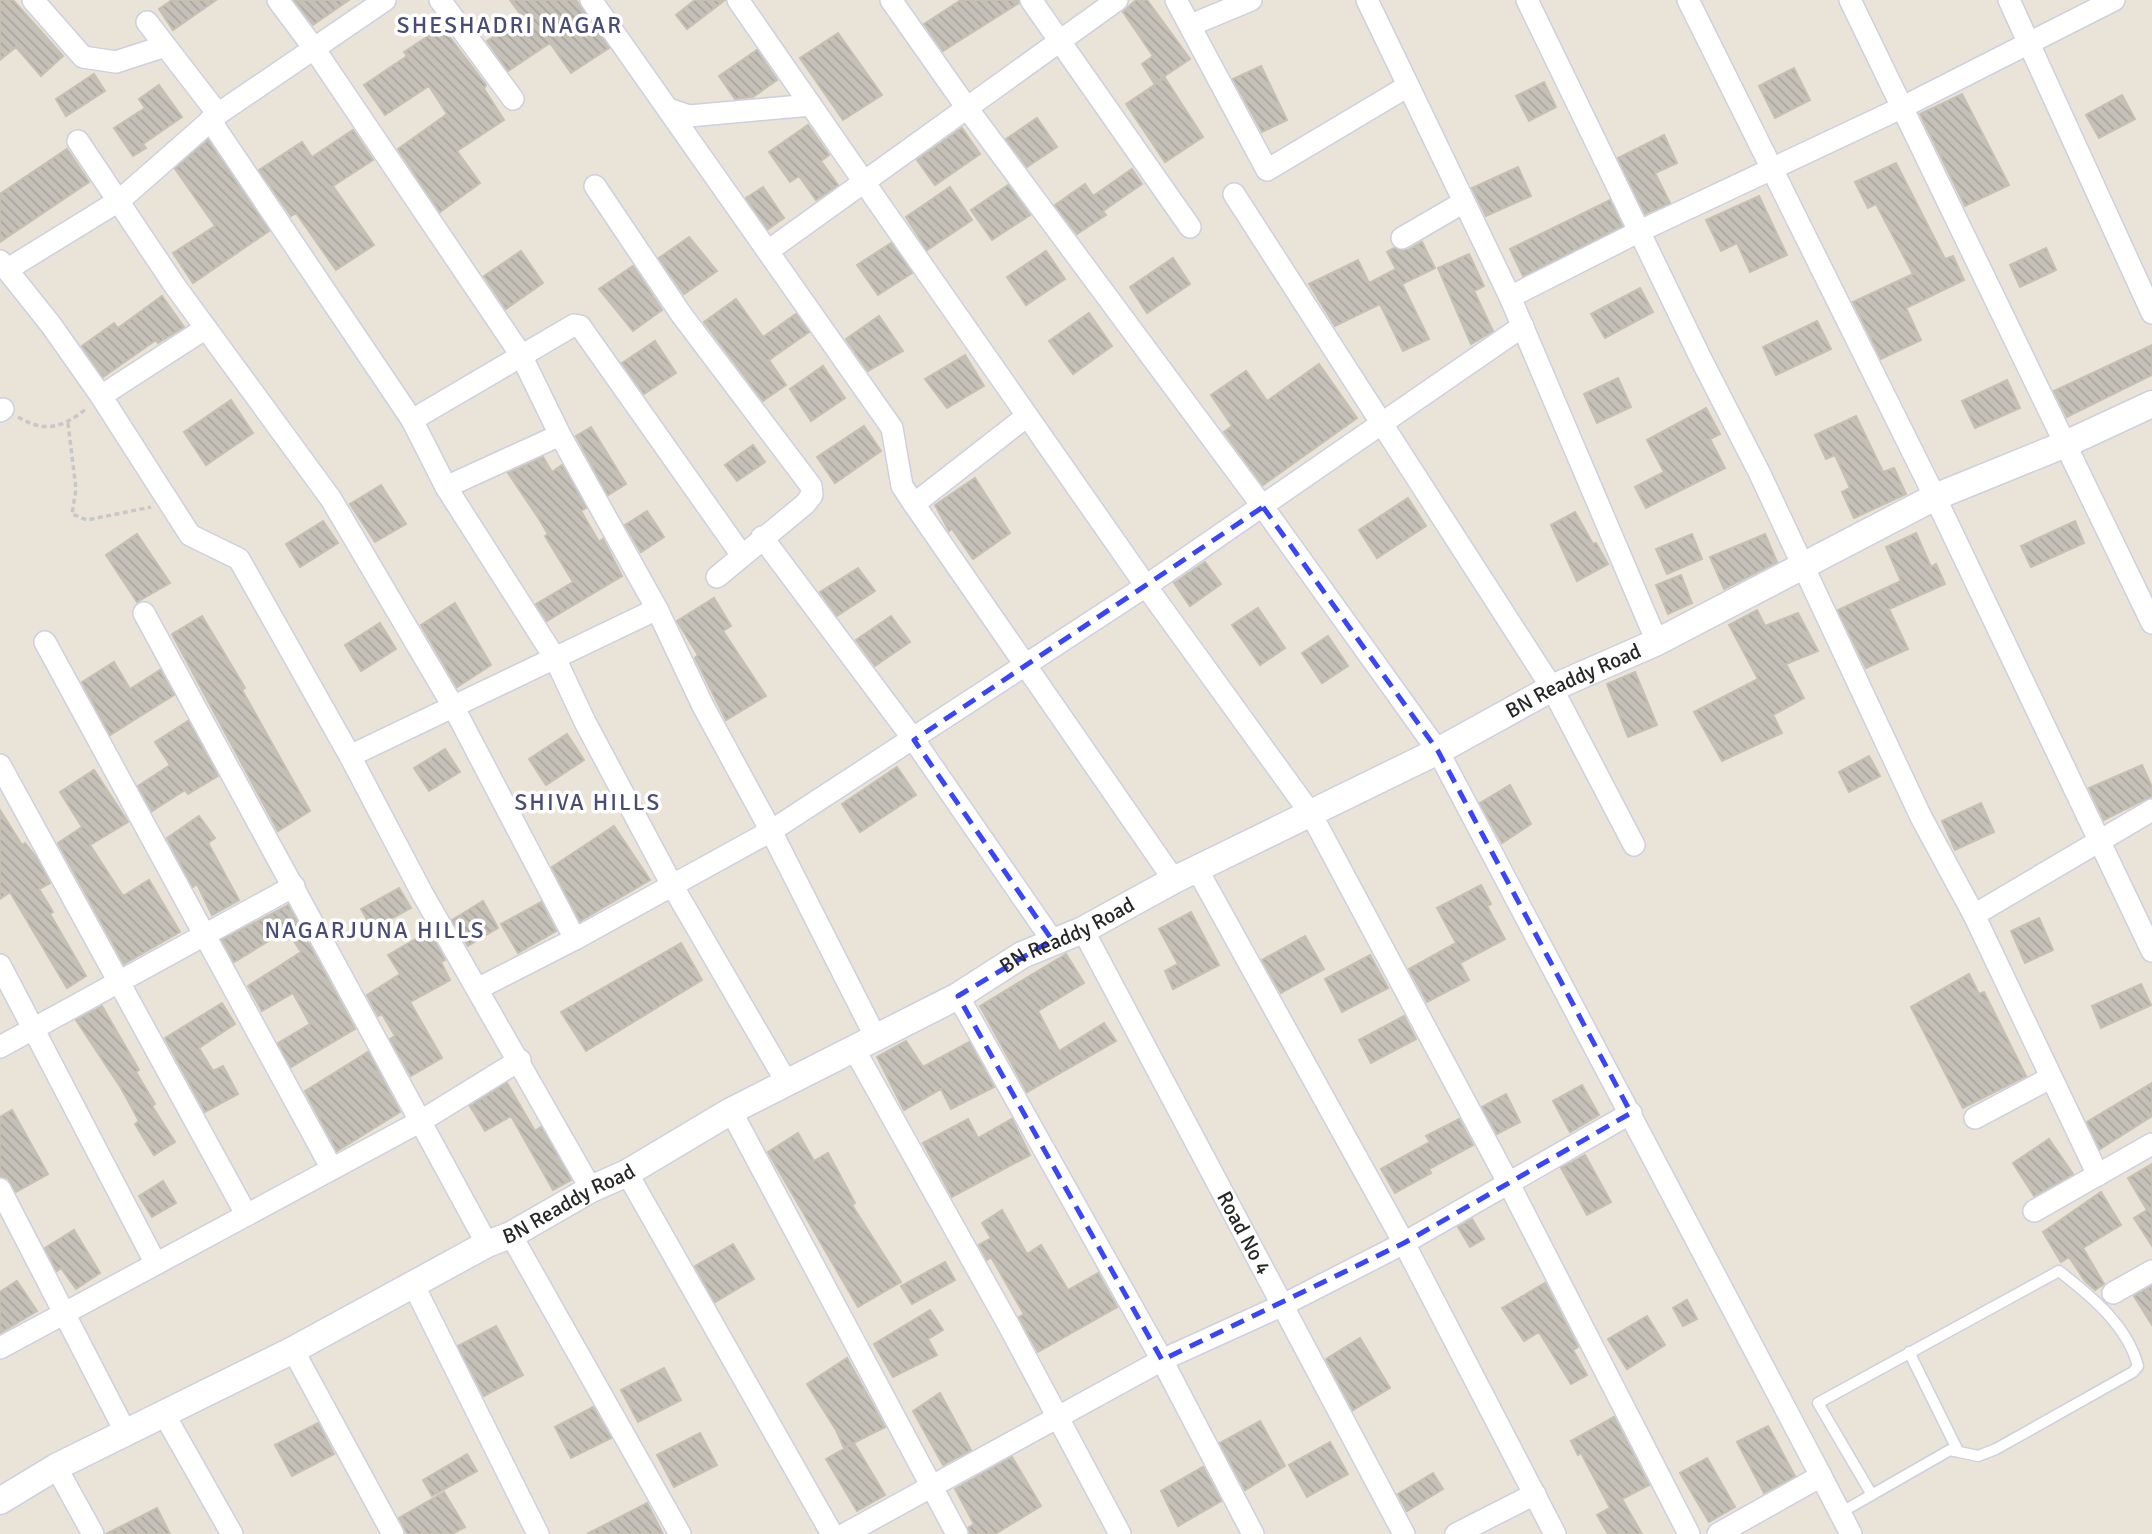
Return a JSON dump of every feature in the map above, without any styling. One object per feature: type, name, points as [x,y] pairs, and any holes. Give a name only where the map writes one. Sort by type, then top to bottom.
[{"type":"street","points":[[33,0],[83,57],[116,62],[165,46]]},
{"type":"street","points":[[278,0],[313,47],[521,355],[560,435],[657,610],[703,706],[771,831],[864,1043],[1120,1534]]},
{"type":"street","points":[[385,0],[214,117],[120,200],[4,265],[101,396],[190,535],[239,559],[591,1189]]},
{"type":"street","points":[[440,0],[513,99]]},
{"type":"street","points":[[591,0],[892,428],[902,485],[914,504],[1026,664],[1185,874],[1404,1243],[1555,1534]]},
{"type":"street","points":[[738,0],[1146,586],[1311,814],[1509,1184],[1689,1534]]},
{"type":"street","points":[[891,0],[967,108],[1263,507],[1438,751],[1851,1534]]},
{"type":"street","points":[[1031,0],[1190,227]]},
{"type":"street","points":[[768,251],[1117,0]]},
{"type":"street","points":[[1176,0],[1267,170],[1408,86]]},
{"type":"street","points":[[1191,24],[1251,0]]},
{"type":"street","points":[[1367,0],[1510,297],[1657,642]]},
{"type":"street","points":[[1527,0],[1759,472],[1921,817],[1974,915],[2098,1175]]},
{"type":"street","points":[[1688,0],[1935,497],[2097,840],[2150,942]]},
{"type":"street","points":[[1850,0],[2152,623]]},
{"type":"street","points":[[2008,0],[2152,313]]},
{"type":"street","points":[[1510,297],[1640,231],[1901,108],[2114,0]]},
{"type":"street","points":[[147,22],[214,117],[411,420],[446,487],[555,658],[672,885],[787,1083]]},
{"type":"street","points":[[668,109],[689,116],[811,105]]},
{"type":"street","points":[[78,141],[206,328],[331,499],[453,706],[575,939]]},
{"type":"street","points":[[595,186],[681,314],[811,486],[812,495],[805,504],[741,554],[717,577]]},
{"type":"street","points":[[1234,194],[1384,423],[1552,688],[1634,845]]},
{"type":"street","points":[[1402,238],[1464,202]]},
{"type":"street","points":[[411,420],[574,325],[580,326],[741,554]]},
{"type":"street","points":[[477,989],[575,939],[771,831],[1146,586],[1523,326]]},
{"type":"street","points":[[101,396],[206,328]]},
{"type":"street","name":"BN Readdy Road","points":[[0,1501],[56,1467],[293,1350],[591,1189],[627,1173],[731,1111],[958,996],[1022,955],[1052,940],[1083,930],[1185,874],[1438,751],[1552,688],[1657,642],[1803,569],[1935,497],[2067,443],[2152,404]]},
{"type":"street","points":[[914,504],[1027,416]]},
{"type":"street","points":[[446,487],[560,435]]},
{"type":"street","points":[[762,537],[914,740],[1052,940]]},
{"type":"street","points":[[350,756],[657,610]]},
{"type":"street","points":[[144,613],[421,1121],[499,1239],[680,1534]]},
{"type":"street","points":[[45,642],[332,1168]]},
{"type":"street","points":[[0,765],[246,1214]]},
{"type":"street","points":[[1974,915],[2097,840],[2152,810]]},
{"type":"street","points":[[0,1047],[294,886]]},
{"type":"street","name":"Road No 4","points":[[1083,930],[1404,1534]]},
{"type":"street","points":[[0,965],[31,1029],[156,1264]]},
{"type":"street","points":[[958,996],[1162,1360],[1253,1534]]},
{"type":"street","points":[[0,1348],[64,1316],[246,1214],[421,1121],[520,1060]]},
{"type":"street","points":[[1975,1118],[2050,1078]]},
{"type":"street","points":[[731,1111],[957,1534]]},
{"type":"street","points":[[845,1534],[1162,1360],[1283,1305],[1404,1243],[1631,1113]]},
{"type":"street","points":[[2034,1212],[2152,1144]]},
{"type":"street","points":[[627,1173],[832,1534]]},
{"type":"street","points":[[0,1189],[125,1433]]},
{"type":"street","points":[[2106,1297],[2152,1271]]},
{"type":"street","points":[[413,1284],[538,1534]]},
{"type":"street","points":[[293,1350],[393,1534]]},
{"type":"street","points":[[164,1414],[232,1534]]},
{"type":"street","points":[[56,1467],[93,1534]]},
{"type":"street","points":[[1718,1534],[1821,1476]]},
{"type":"street","points":[[1456,1534],[1535,1494]]},
{"type":"lane","points":[[1840,1513],[1872,1495],[1950,1450],[1968,1455],[1986,1454],[2133,1372],[2138,1366],[2106,1297],[2059,1271],[1818,1403],[1872,1495]]},
{"type":"lane","points":[[1909,1352],[1958,1451]]},
{"type":"path","points":[[37,428],[68,423],[101,396]]},
{"type":"path","points":[[68,423],[76,489],[72,514],[87,520],[170,503]]},
{"type":"highlighted area","points":[[1263,507],[1438,751],[1631,1113],[1404,1243],[1162,1360],[958,996],[1052,940],[914,740]]},
{"type":"building","points":[[0,0],[13,0],[63,56],[41,76],[16,47],[0,60]]},
{"type":"building","points":[[172,0],[216,0],[173,30],[159,9]]},
{"type":"building","points":[[294,0],[349,0],[313,25]]},
{"type":"building","points":[[510,0],[576,0],[609,48],[571,73],[550,43],[508,71],[487,41],[523,18]]},
{"type":"building","points":[[695,0],[725,0],[687,29],[676,15]]},
{"type":"building","points":[[961,0],[1018,0],[1019,3],[943,51],[924,24]]},
{"type":"building","points":[[1136,0],[1147,0],[1190,59],[1154,83],[1142,64],[1153,56],[1123,12]]},
{"type":"building","points":[[442,27],[486,85],[484,89],[504,120],[457,151],[480,183],[440,212],[398,149],[447,114],[429,86],[385,115],[364,85],[407,56],[404,52]]},
{"type":"building","points":[[838,33],[882,95],[843,120],[800,58]]},
{"type":"building","points":[[757,50],[777,80],[753,97],[735,99],[719,76]]},
{"type":"building","points":[[1261,66],[1287,120],[1262,132],[1233,79]]},
{"type":"building","points":[[1794,68],[1810,100],[1775,118],[1759,86]]},
{"type":"building","points":[[94,74],[105,91],[66,116],[56,99]]},
{"type":"building","points":[[1165,78],[1203,137],[1165,162],[1126,104]]},
{"type":"building","points":[[1544,82],[1556,107],[1529,121],[1516,96]]},
{"type":"building","points":[[159,85],[182,117],[143,144],[146,148],[133,156],[114,128],[145,108],[139,99]]},
{"type":"building","points":[[1962,94],[2009,185],[1965,206],[1920,114]]},
{"type":"building","points":[[2122,95],[2135,119],[2099,138],[2086,115]]},
{"type":"building","points":[[1037,118],[1057,147],[1027,167],[1006,139]]},
{"type":"building","points":[[808,125],[829,155],[821,161],[838,185],[816,200],[799,176],[790,182],[769,152]]},
{"type":"building","points":[[962,128],[980,154],[935,185],[917,160]]},
{"type":"building","points":[[353,130],[373,160],[333,186],[374,245],[336,270],[296,213],[291,216],[259,170],[302,142],[312,157]]},
{"type":"building","points":[[1664,135],[1677,163],[1655,173],[1670,203],[1645,214],[1618,158]]},
{"type":"building","points":[[208,140],[269,231],[193,283],[173,253],[215,226],[175,169]]},
{"type":"building","points":[[67,149],[89,182],[0,242],[0,194]]},
{"type":"building","points":[[1896,163],[1945,259],[1953,256],[1964,280],[1906,308],[1921,340],[1881,359],[1853,302],[1913,274],[1876,204],[1868,208],[1855,182]]},
{"type":"building","points":[[1518,167],[1531,196],[1486,216],[1472,188]]},
{"type":"building","points":[[1132,169],[1142,184],[1103,211],[1106,215],[1077,234],[1055,205],[1085,184],[1093,196]]},
{"type":"building","points":[[1008,185],[1030,215],[992,240],[971,210]]},
{"type":"building","points":[[763,187],[784,218],[768,229],[746,198]]},
{"type":"building","points":[[950,187],[972,220],[927,250],[906,217]]},
{"type":"building","points":[[1759,196],[1787,255],[1750,272],[1737,243],[1721,251],[1706,220]]},
{"type":"building","points":[[1610,200],[1622,226],[1523,276],[1510,249]]},
{"type":"building","points":[[689,237],[717,271],[684,294],[659,258]]},
{"type":"building","points":[[1422,242],[1435,268],[1402,284],[1429,339],[1403,351],[1380,304],[1335,326],[1309,284],[1358,260],[1369,283],[1396,269],[1387,252],[1394,248],[1408,250]]},
{"type":"building","points":[[891,243],[912,273],[878,295],[857,265]]},
{"type":"building","points":[[2046,248],[2056,270],[2020,287],[2010,265]]},
{"type":"building","points":[[521,251],[543,283],[506,309],[484,276]]},
{"type":"building","points":[[1046,251],[1065,279],[1026,305],[1007,277]]},
{"type":"building","points":[[1469,254],[1484,286],[1474,291],[1493,331],[1471,344],[1438,268]]},
{"type":"building","points":[[1173,258],[1190,284],[1147,313],[1130,287]]},
{"type":"building","points":[[633,266],[662,310],[633,331],[599,289]]},
{"type":"building","points":[[1640,288],[1653,312],[1605,338],[1591,314]]},
{"type":"building","points":[[162,296],[184,327],[158,343],[156,340],[103,377],[82,346],[114,323],[118,328]]},
{"type":"building","points":[[736,299],[763,337],[796,314],[809,332],[769,360],[786,385],[763,401],[704,322]]},
{"type":"building","points":[[1089,313],[1112,346],[1073,374],[1049,341]]},
{"type":"building","points":[[879,316],[903,351],[868,371],[846,339]]},
{"type":"building","points":[[1817,321],[1831,349],[1776,375],[1763,347]]},
{"type":"building","points":[[655,341],[676,373],[644,394],[622,363]]},
{"type":"building","points":[[2152,345],[2152,375],[2067,417],[2054,391]]},
{"type":"building","points":[[965,355],[984,386],[947,408],[925,379]]},
{"type":"building","points":[[1319,364],[1357,418],[1263,485],[1224,432],[1232,426],[1211,395],[1246,371],[1267,401]]},
{"type":"building","points":[[823,366],[845,398],[811,421],[790,389]]},
{"type":"building","points":[[1618,378],[1631,407],[1597,423],[1584,394]]},
{"type":"building","points":[[2007,380],[2020,408],[1975,428],[1962,401]]},
{"type":"building","points":[[231,400],[253,433],[206,465],[184,432]]},
{"type":"building","points":[[1706,408],[1720,434],[1710,439],[1725,468],[1646,508],[1635,487],[1664,472],[1647,440]]},
{"type":"building","points":[[1856,416],[1883,472],[1894,468],[1906,494],[1854,518],[1842,492],[1850,488],[1835,455],[1826,459],[1815,435]]},
{"type":"building","points":[[864,426],[881,451],[835,483],[817,457]]},
{"type":"building","points":[[591,427],[626,484],[608,495],[576,436]]},
{"type":"building","points":[[753,445],[765,462],[737,481],[725,465]]},
{"type":"building","points":[[543,457],[552,472],[562,465],[586,508],[581,511],[599,542],[603,539],[622,576],[547,621],[536,604],[573,582],[545,536],[548,534],[508,473]]},
{"type":"building","points":[[975,478],[1010,533],[973,559],[952,529],[949,531],[935,505]]},
{"type":"building","points":[[381,485],[406,524],[375,542],[350,504]]},
{"type":"building","points":[[1408,498],[1426,526],[1377,558],[1359,530]]},
{"type":"building","points":[[647,511],[664,537],[641,552],[625,525]]},
{"type":"building","points":[[1575,512],[1608,564],[1577,581],[1551,525]]},
{"type":"building","points":[[323,521],[338,543],[300,567],[286,544]]},
{"type":"building","points":[[2075,521],[2084,543],[2031,567],[2021,546]]},
{"type":"building","points":[[1916,533],[1931,567],[1936,564],[1945,584],[1889,609],[1908,649],[1866,668],[1838,610],[1901,581],[1886,547]]},
{"type":"building","points":[[137,534],[170,583],[137,602],[106,555]]},
{"type":"building","points":[[1692,534],[1702,559],[1667,574],[1656,549]]},
{"type":"building","points":[[1765,534],[1777,562],[1724,589],[1710,557]]},
{"type":"building","points":[[1205,562],[1221,584],[1190,606],[1174,583]]},
{"type":"building","points":[[858,568],[875,591],[837,616],[820,592]]},
{"type":"building","points":[[1681,575],[1692,603],[1668,614],[1656,585]]},
{"type":"building","points":[[714,598],[731,626],[723,631],[766,696],[726,720],[695,658],[698,655],[677,621]]},
{"type":"building","points":[[455,603],[491,665],[457,687],[421,625]]},
{"type":"building","points":[[1258,608],[1285,648],[1260,665],[1232,625]]},
{"type":"building","points":[[1757,610],[1765,626],[1798,613],[1818,651],[1786,664],[1804,698],[1773,715],[1782,733],[1722,761],[1694,712],[1758,679],[1729,625]]},
{"type":"building","points":[[202,616],[245,688],[242,690],[310,811],[278,831],[172,634]]},
{"type":"building","points":[[891,616],[910,642],[875,666],[856,640]]},
{"type":"building","points":[[380,623],[396,649],[361,671],[345,645]]},
{"type":"building","points":[[1328,636],[1348,666],[1322,683],[1302,653]]},
{"type":"building","points":[[114,662],[130,689],[160,670],[174,695],[110,735],[82,682]]},
{"type":"building","points":[[1635,672],[1657,725],[1628,737],[1607,684]]},
{"type":"building","points":[[188,721],[218,776],[188,794],[185,790],[152,811],[138,786],[170,765],[155,742]]},
{"type":"building","points":[[567,734],[584,760],[546,785],[529,759]]},
{"type":"building","points":[[445,749],[460,772],[429,791],[414,768]]},
{"type":"building","points":[[1869,756],[1880,776],[1849,792],[1839,772]]},
{"type":"building","points":[[2142,765],[2152,787],[2152,796],[2104,820],[2089,788]]},
{"type":"building","points":[[897,767],[916,795],[860,832],[842,804]]},
{"type":"building","points":[[94,770],[128,822],[90,845],[123,896],[149,880],[180,932],[124,964],[58,843],[82,827],[60,792]]},
{"type":"building","points":[[1510,785],[1531,824],[1502,843],[1480,803]]},
{"type":"building","points":[[1981,803],[1994,832],[1955,850],[1942,821]]},
{"type":"building","points":[[0,810],[22,845],[25,843],[36,857],[50,883],[39,889],[53,912],[50,914],[86,976],[67,988],[10,892],[0,899]]},
{"type":"building","points":[[199,816],[215,838],[208,843],[239,900],[212,915],[197,884],[193,887],[167,838]]},
{"type":"building","points":[[614,826],[650,880],[580,921],[552,867]]},
{"type":"building","points":[[1481,885],[1491,904],[1487,906],[1505,939],[1460,963],[1469,980],[1427,1002],[1409,969],[1456,943],[1437,908]]},
{"type":"building","points":[[399,888],[411,908],[373,929],[361,909]]},
{"type":"building","points":[[483,901],[498,928],[468,946],[452,920]]},
{"type":"building","points":[[541,902],[556,931],[518,953],[501,924]]},
{"type":"building","points":[[288,905],[355,1029],[291,1067],[278,1043],[310,1024],[293,993],[262,1011],[248,986],[301,952],[287,930],[234,962],[222,940]]},
{"type":"building","points":[[1191,912],[1219,965],[1173,989],[1165,971],[1178,964],[1159,929]]},
{"type":"building","points":[[2039,918],[2053,950],[2025,963],[2011,931]]},
{"type":"building","points":[[430,933],[445,960],[441,962],[450,980],[410,1002],[442,1058],[411,1076],[390,1039],[395,1036],[382,1014],[378,1016],[367,995],[400,974],[388,955]]},
{"type":"building","points":[[1305,936],[1324,969],[1281,993],[1262,960]]},
{"type":"building","points":[[681,943],[702,980],[586,1051],[561,1012]]},
{"type":"building","points":[[1066,954],[1084,983],[1038,1011],[1059,1051],[1104,1023],[1116,1041],[1027,1092],[980,1006]]},
{"type":"building","points":[[1370,955],[1388,988],[1342,1012],[1325,979]]},
{"type":"building","points":[[1969,974],[1979,994],[1984,992],[2026,1076],[1963,1108],[1911,1007]]},
{"type":"building","points":[[2141,984],[2151,1005],[2101,1028],[2092,1006]]},
{"type":"building","points":[[222,1003],[235,1024],[199,1048],[213,1071],[223,1066],[238,1094],[205,1112],[165,1038]]},
{"type":"building","points":[[102,1006],[139,1070],[136,1072],[155,1104],[152,1106],[175,1142],[154,1155],[135,1124],[139,1121],[121,1088],[76,1020]]},
{"type":"building","points":[[1404,1016],[1416,1039],[1371,1063],[1359,1040]]},
{"type":"building","points":[[906,1041],[923,1067],[969,1042],[994,1087],[951,1109],[941,1089],[904,1110],[877,1057]]},
{"type":"building","points":[[368,1052],[400,1112],[337,1151],[305,1091]]},
{"type":"building","points":[[507,1083],[535,1131],[541,1127],[571,1180],[553,1190],[511,1116],[485,1131],[470,1106]]},
{"type":"building","points":[[2152,1083],[2152,1116],[2100,1149],[2087,1122]]},
{"type":"building","points":[[1582,1085],[1599,1115],[1570,1132],[1553,1101]]},
{"type":"building","points":[[1506,1094],[1520,1122],[1497,1134],[1482,1107]]},
{"type":"building","points":[[12,1110],[48,1174],[16,1192],[8,1178],[0,1176],[0,1117]]},
{"type":"building","points":[[968,1119],[978,1138],[1012,1119],[1030,1155],[952,1197],[923,1143]]},
{"type":"building","points":[[1459,1119],[1473,1145],[1429,1169],[1431,1173],[1395,1193],[1381,1169],[1430,1142],[1426,1136]]},
{"type":"building","points":[[798,1133],[814,1161],[828,1153],[855,1203],[852,1205],[901,1282],[858,1307],[768,1152]]},
{"type":"building","points":[[2049,1139],[2073,1174],[2034,1196],[2013,1163]]},
{"type":"building","points":[[1585,1155],[1611,1202],[1587,1215],[1561,1168]]},
{"type":"building","points":[[2152,1164],[2152,1246],[2134,1218],[2147,1210],[2128,1178]]},
{"type":"building","points":[[163,1181],[176,1203],[152,1217],[139,1196]]},
{"type":"building","points":[[2101,1192],[2121,1225],[2083,1248],[2104,1284],[2095,1290],[2085,1281],[2069,1257],[2061,1262],[2043,1232]]},
{"type":"building","points":[[1002,1210],[1027,1254],[1041,1245],[1068,1290],[1098,1273],[1117,1307],[1038,1352],[1019,1317],[1024,1314],[991,1257],[987,1260],[979,1245],[991,1238],[982,1223]]},
{"type":"building","points":[[1472,1219],[1484,1239],[1470,1247],[1458,1227]]},
{"type":"building","points":[[74,1230],[100,1273],[76,1289],[61,1268],[57,1271],[45,1248]]},
{"type":"building","points":[[733,1244],[754,1279],[715,1302],[695,1266]]},
{"type":"building","points":[[945,1262],[955,1280],[912,1304],[901,1286]]},
{"type":"building","points":[[17,1281],[37,1311],[0,1333],[0,1292]]},
{"type":"building","points":[[1545,1283],[1578,1347],[1573,1350],[1587,1375],[1571,1384],[1539,1332],[1524,1341],[1502,1308]]},
{"type":"building","points":[[2152,1286],[2152,1325],[2134,1296]]},
{"type":"building","points":[[1687,1300],[1697,1319],[1683,1326],[1673,1308]]},
{"type":"building","points":[[930,1310],[943,1330],[928,1339],[937,1355],[893,1377],[874,1344]]},
{"type":"building","points":[[1647,1316],[1665,1345],[1627,1369],[1608,1339]]},
{"type":"building","points":[[496,1326],[523,1375],[484,1396],[458,1346]]},
{"type":"building","points":[[1360,1338],[1390,1388],[1353,1410],[1326,1359]]},
{"type":"building","points":[[847,1358],[885,1427],[844,1448],[807,1384]]},
{"type":"building","points":[[664,1368],[681,1400],[638,1422],[621,1390]]},
{"type":"building","points":[[940,1393],[971,1450],[943,1465],[913,1411]]},
{"type":"building","points":[[593,1407],[611,1438],[571,1458],[555,1427]]},
{"type":"building","points":[[1614,1417],[1649,1485],[1622,1499],[1642,1534],[1608,1534],[1597,1515],[1610,1508],[1581,1453],[1578,1455],[1571,1441]]},
{"type":"building","points":[[1260,1421],[1285,1466],[1245,1490],[1220,1443]]},
{"type":"building","points":[[318,1423],[334,1454],[292,1476],[275,1445]]},
{"type":"building","points":[[1768,1426],[1795,1476],[1764,1493],[1737,1442]]},
{"type":"building","points":[[700,1433],[717,1465],[674,1487],[657,1455]]},
{"type":"building","points":[[1330,1442],[1348,1474],[1307,1497],[1289,1465]]},
{"type":"building","points":[[854,1443],[885,1495],[857,1511],[826,1459]]},
{"type":"building","points":[[467,1454],[477,1471],[432,1496],[423,1480]]},
{"type":"building","points":[[1012,1457],[1041,1506],[995,1534],[970,1534],[968,1528],[974,1524],[955,1489]]},
{"type":"building","points":[[1707,1458],[1735,1507],[1709,1522],[1680,1473]]},
{"type":"building","points":[[1203,1467],[1221,1501],[1178,1526],[1161,1491]]},
{"type":"building","points":[[1433,1473],[1443,1489],[1407,1511],[1398,1494]]},
{"type":"building","points":[[444,1492],[465,1527],[452,1534],[407,1534],[399,1518]]},
{"type":"building","points":[[647,1503],[663,1534],[587,1534]]},
{"type":"building","points":[[157,1508],[170,1534],[106,1534]]},
{"type":"district","name":"SHESHADRI NAGAR","points":[[510,25]]},
{"type":"district","name":"SHIVA HILLS","points":[[588,802]]},
{"type":"district","name":"NAGARJUNA HILLS","points":[[375,930]]}]
